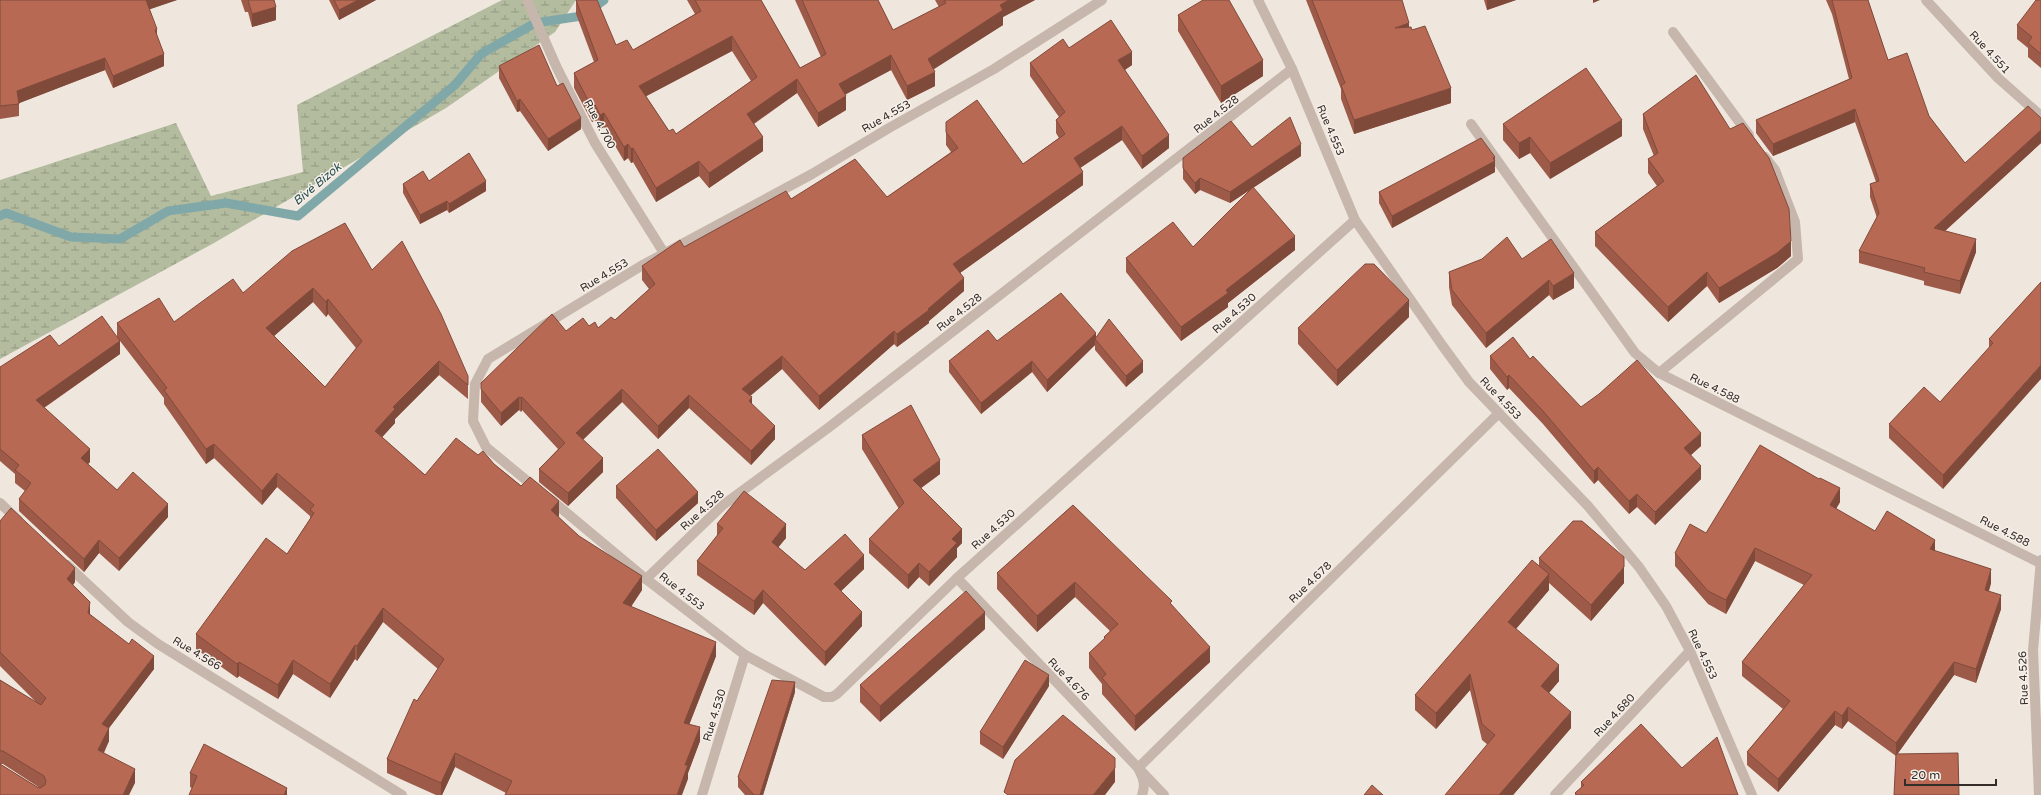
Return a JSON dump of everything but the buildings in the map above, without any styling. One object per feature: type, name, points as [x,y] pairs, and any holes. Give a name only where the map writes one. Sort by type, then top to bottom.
[{"type":"street","name":"Rue 4.700","points":[[527,0],[557,68],[595,143],[664,253]]},
{"type":"street","name":"Rue 4.553","points":[[745,655],[646,579],[486,447],[473,421],[475,384],[488,359],[664,253],[812,174],[889,128],[994,69],[1102,0]]},
{"type":"street","name":"Rue 4.553","points":[[1258,0],[1292,69],[1355,220],[1469,382],[1588,506],[1639,567],[1666,606],[1690,651],[1752,795]]},
{"type":"street","name":"Rue 4.551","points":[[1926,0],[1998,78],[2041,116]]},
{"type":"street","points":[[1659,373],[1798,259],[1795,222],[1775,170],[1673,32]]},
{"type":"street","name":"Rue 4.528","points":[[646,579],[723,505],[828,428],[1292,69]]},
{"type":"street","name":"Rue 4.588","points":[[1471,124],[1635,353],[1659,373],[2041,561]]},
{"type":"street","name":"Rue 4.530","points":[[702,795],[745,655],[824,697],[832,697],[837,694],[957,578],[1355,220]]},
{"type":"street","name":"Rue 4.678","points":[[1138,768],[1499,413]]},
{"type":"street","points":[[0,503],[23,525]]},
{"type":"street","name":"Rue 4.566","points":[[58,557],[128,622],[152,639],[402,795]]},
{"type":"street","name":"Rue 4.526","points":[[2039,795],[2039,757],[2033,650],[2041,561]]},
{"type":"street","name":"Rue 4.676","points":[[957,578],[1164,795]]},
{"type":"street","name":"Rue 4.680","points":[[1555,795],[1690,651]]},
{"type":"street","points":[[1138,768],[1144,778],[1144,791],[1142,795]]},
{"type":"green space","points":[[502,0],[576,0],[555,32],[446,108],[214,243],[0,359],[0,180],[176,123],[211,196],[303,172],[297,105]]},
{"type":"waterway","name":"Bivé Bizok","points":[[0,216],[6,213],[71,237],[120,239],[168,211],[226,203],[298,216],[455,85],[481,54],[535,23],[582,16],[604,0]]}]
